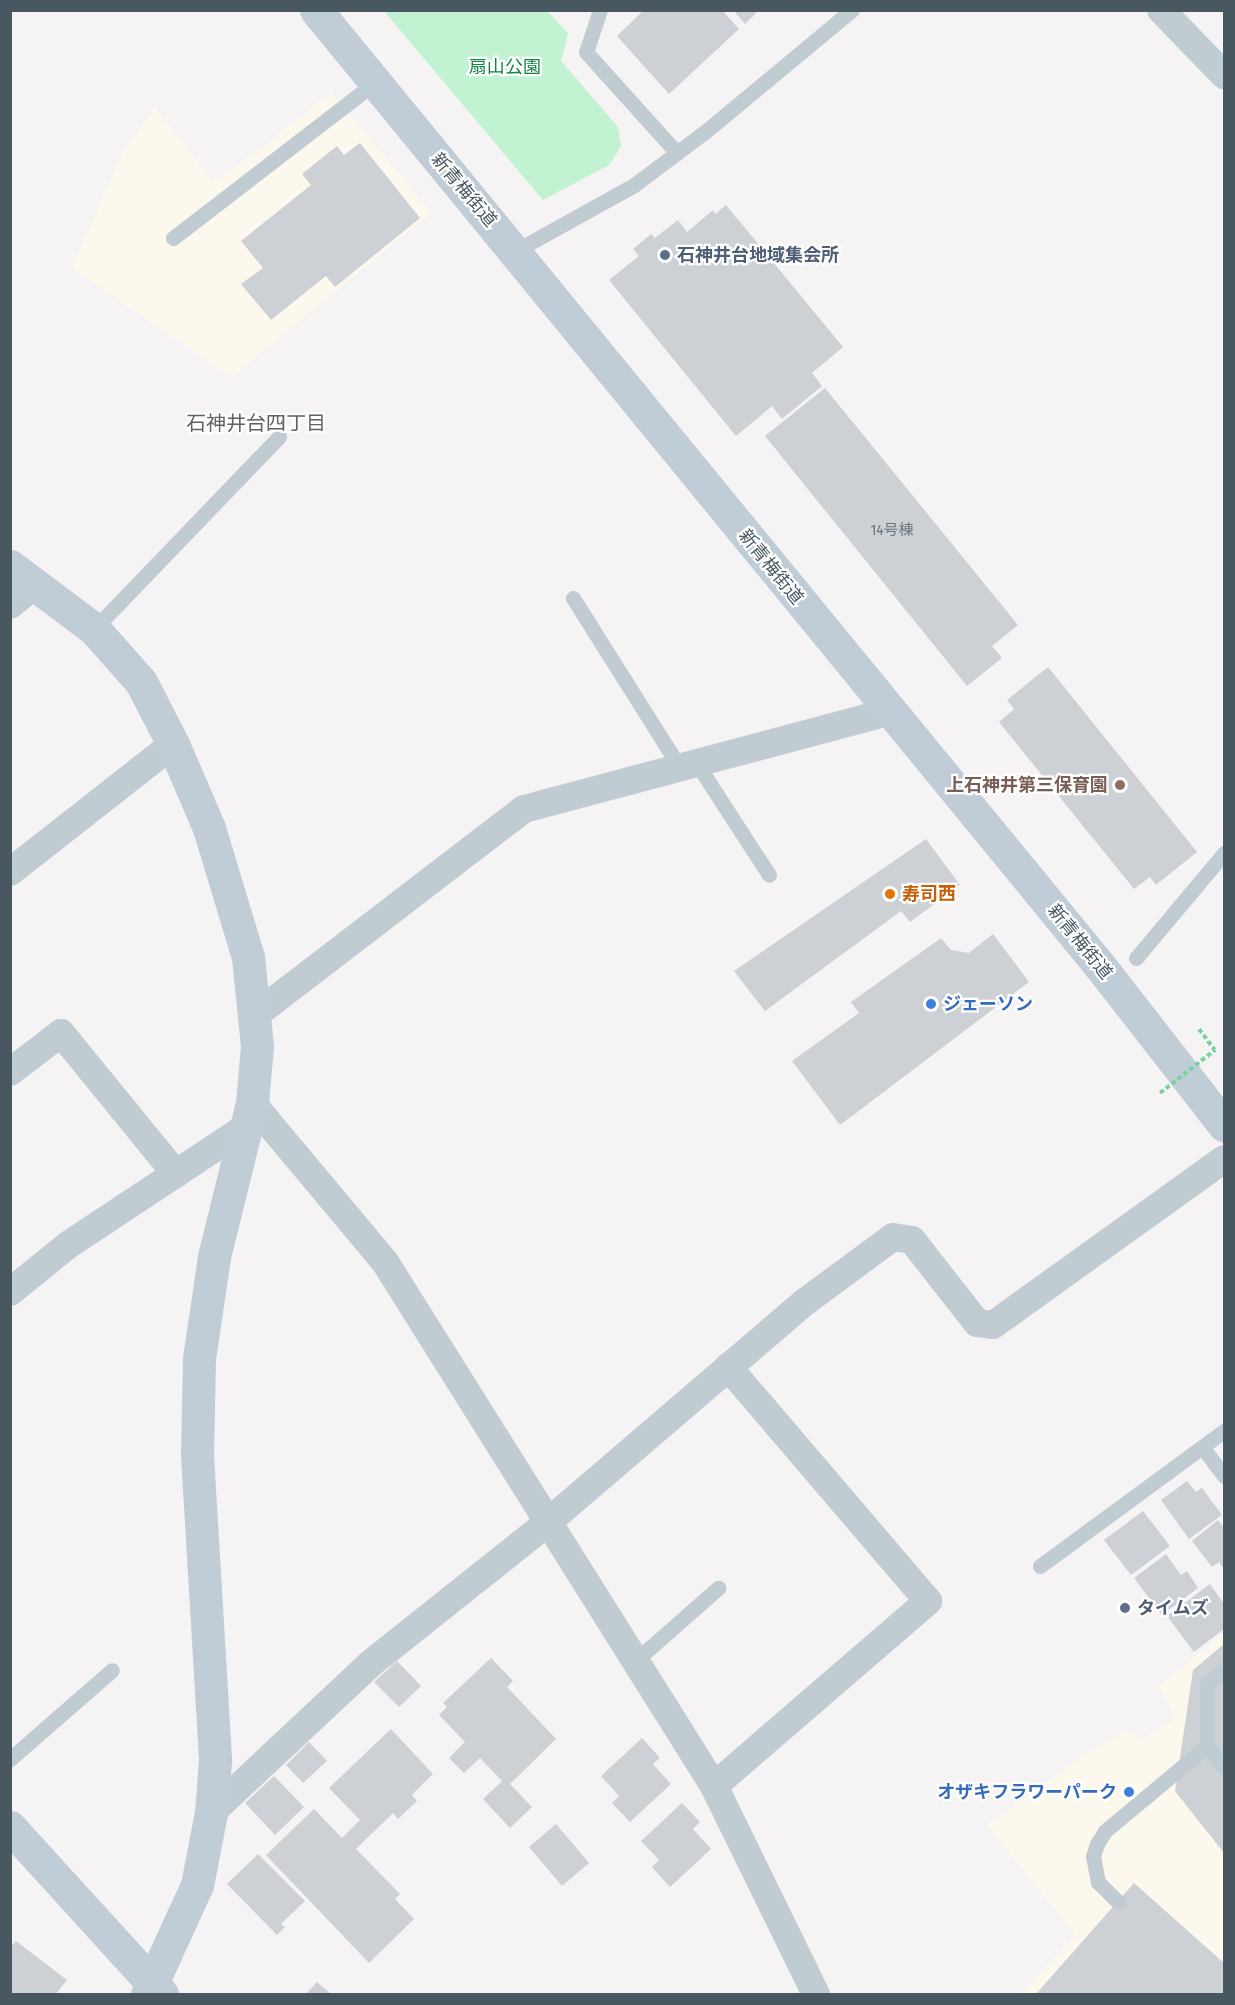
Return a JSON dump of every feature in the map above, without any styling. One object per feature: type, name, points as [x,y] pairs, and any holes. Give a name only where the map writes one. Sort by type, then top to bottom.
[{"type":"street","name":"新青梅街道","points":[[316,10],[515,251],[888,712],[1092,957],[1224,1125]]},
{"type":"street","points":[[1161,10],[1224,75]]},
{"type":"street","points":[[10,605],[23,575],[94,629],[141,682],[173,744],[209,828],[245,946],[256,1046],[250,1114],[214,1257],[199,1359],[197,1455],[214,1760],[211,1813],[197,1885],[153,1991],[14,1838]]},
{"type":"street","points":[[254,1016],[524,809],[888,712]]},
{"type":"street","points":[[10,872],[173,744]]},
{"type":"street","points":[[10,1072],[61,1033],[176,1174]]},
{"type":"street","points":[[10,1292],[68,1245],[176,1174],[250,1114]]},
{"type":"street","points":[[250,1114],[385,1262],[714,1786],[816,1995]]},
{"type":"street","points":[[211,1813],[369,1664],[547,1523],[805,1302],[893,1237],[912,1240],[977,1323],[993,1325],[1224,1159]]},
{"type":"street","points":[[714,1786],[928,1601],[728,1367]]},
{"type":"lane","points":[[600,10],[586,52],[677,153]]},
{"type":"lane","points":[[515,251],[634,185],[677,153],[852,10]]},
{"type":"lane","points":[[173,238],[374,83]]},
{"type":"lane","points":[[94,629],[279,437]]},
{"type":"lane","points":[[573,598],[688,766],[770,875]]},
{"type":"lane","points":[[1136,958],[1224,853]]},
{"type":"lane","points":[[1040,1566],[1224,1431]]},
{"type":"lane","points":[[1203,1448],[1224,1476]]},
{"type":"lane","points":[[635,1661],[718,1588]]},
{"type":"lane","points":[[10,1759],[112,1670]]},
{"type":"lane","points":[[1224,1670],[1207,1684],[1207,1746],[1224,1767]]},
{"type":"lane","points":[[1118,1902],[1098,1882],[1094,1856],[1097,1844],[1105,1831],[1207,1746]]},
{"type":"path","points":[[1160,1093],[1215,1050]]},
{"type":"shaded area","points":[[331,92],[431,213],[231,377],[72,268],[123,152],[155,108],[213,182],[268,143]]},
{"type":"shaded area","name":"オザキフラワーパーク","points":[[1224,1633],[1224,1994],[1021,1994],[1076,1935],[987,1825],[1079,1759],[1128,1730],[1142,1740],[1176,1718],[1159,1687]]},
{"type":"green space","name":"扇山公園","points":[[384,11],[547,11],[568,33],[561,61],[618,127],[621,146],[609,165],[543,200]]},
{"type":"building","points":[[644,10],[722,10],[739,29],[669,94],[617,36]]},
{"type":"building","points":[[733,10],[759,10],[745,24]]},
{"type":"building","points":[[360,143],[420,218],[335,287],[326,276],[271,320],[241,284],[263,268],[241,241],[311,185],[302,174],[337,146],[344,155]]},
{"type":"building","points":[[726,205],[843,347],[812,373],[822,386],[782,419],[772,406],[736,436],[609,280],[639,256],[633,249],[651,234],[655,238],[678,220],[687,232],[713,210],[715,214]]},
{"type":"building","points":[[825,388],[1018,625],[992,646],[1002,658],[967,686],[765,436]]},
{"type":"building","points":[[1048,667],[1197,852],[1156,885],[1150,877],[1134,889],[999,722],[1014,709],[1007,700]]},
{"type":"building","points":[[926,839],[960,885],[910,922],[901,911],[765,1011],[734,971]]},
{"type":"building","points":[[993,934],[1029,982],[840,1125],[792,1061],[859,1013],[851,1002],[941,938],[951,950],[969,953]]},
{"type":"building","points":[[1187,1481],[1196,1492],[1202,1488],[1222,1515],[1189,1539],[1161,1500]]},
{"type":"building","points":[[1143,1511],[1170,1546],[1131,1575],[1104,1540]]},
{"type":"building","points":[[1218,1520],[1224,1528],[1224,1569],[1219,1562],[1212,1567],[1192,1541]]},
{"type":"building","points":[[1166,1554],[1181,1575],[1187,1571],[1198,1588],[1162,1615],[1134,1578]]},
{"type":"building","points":[[1210,1584],[1224,1604],[1224,1629],[1194,1652],[1167,1616]]},
{"type":"building","points":[[1224,1644],[1224,1853],[1175,1791],[1193,1670]]},
{"type":"building","points":[[491,1658],[513,1681],[507,1687],[556,1739],[510,1784],[532,1807],[510,1828],[483,1799],[502,1781],[480,1758],[464,1773],[449,1758],[465,1742],[439,1715],[447,1707],[443,1703]]},
{"type":"building","points":[[397,1661],[421,1686],[399,1707],[374,1682]]},
{"type":"building","points":[[391,1729],[433,1774],[412,1795],[417,1801],[398,1819],[393,1813],[356,1849],[400,1894],[395,1899],[414,1919],[369,1963],[266,1855],[314,1809],[342,1838],[360,1820],[329,1788]]},
{"type":"building","points":[[642,1738],[660,1758],[653,1764],[671,1784],[630,1822],[612,1803],[619,1796],[601,1776]]},
{"type":"building","points":[[309,1742],[327,1761],[303,1783],[286,1765]]},
{"type":"building","points":[[274,1776],[304,1807],[275,1835],[245,1803]]},
{"type":"building","points":[[682,1803],[700,1822],[693,1829],[711,1849],[670,1887],[652,1867],[659,1860],[641,1841]]},
{"type":"building","points":[[556,1824],[589,1863],[562,1886],[529,1847]]},
{"type":"building","points":[[258,1854],[305,1901],[281,1924],[285,1927],[277,1935],[227,1884]]},
{"type":"building","points":[[1134,1883],[1224,1963],[1224,1994],[1036,1994]]},
{"type":"building","points":[[16,1941],[67,1980],[56,1994],[10,1994],[10,1948]]},
{"type":"building","points":[[317,1982],[331,1994],[306,1994]]},
{"type":"place","name":"石神井台地域集会所","points":[[665,255]]},
{"type":"place","name":"上石神井第三保育園","points":[[1120,785]]},
{"type":"place","name":"寿司西","points":[[890,894]]},
{"type":"place","name":"ジェーソン","points":[[931,1004]]},
{"type":"place","name":"タイムズ","points":[[1125,1608]]},
{"type":"place","name":"オザキフラワーパーク","points":[[1129,1792]]},
{"type":"district","name":"石神井台四丁目","points":[[256,423]]}]
